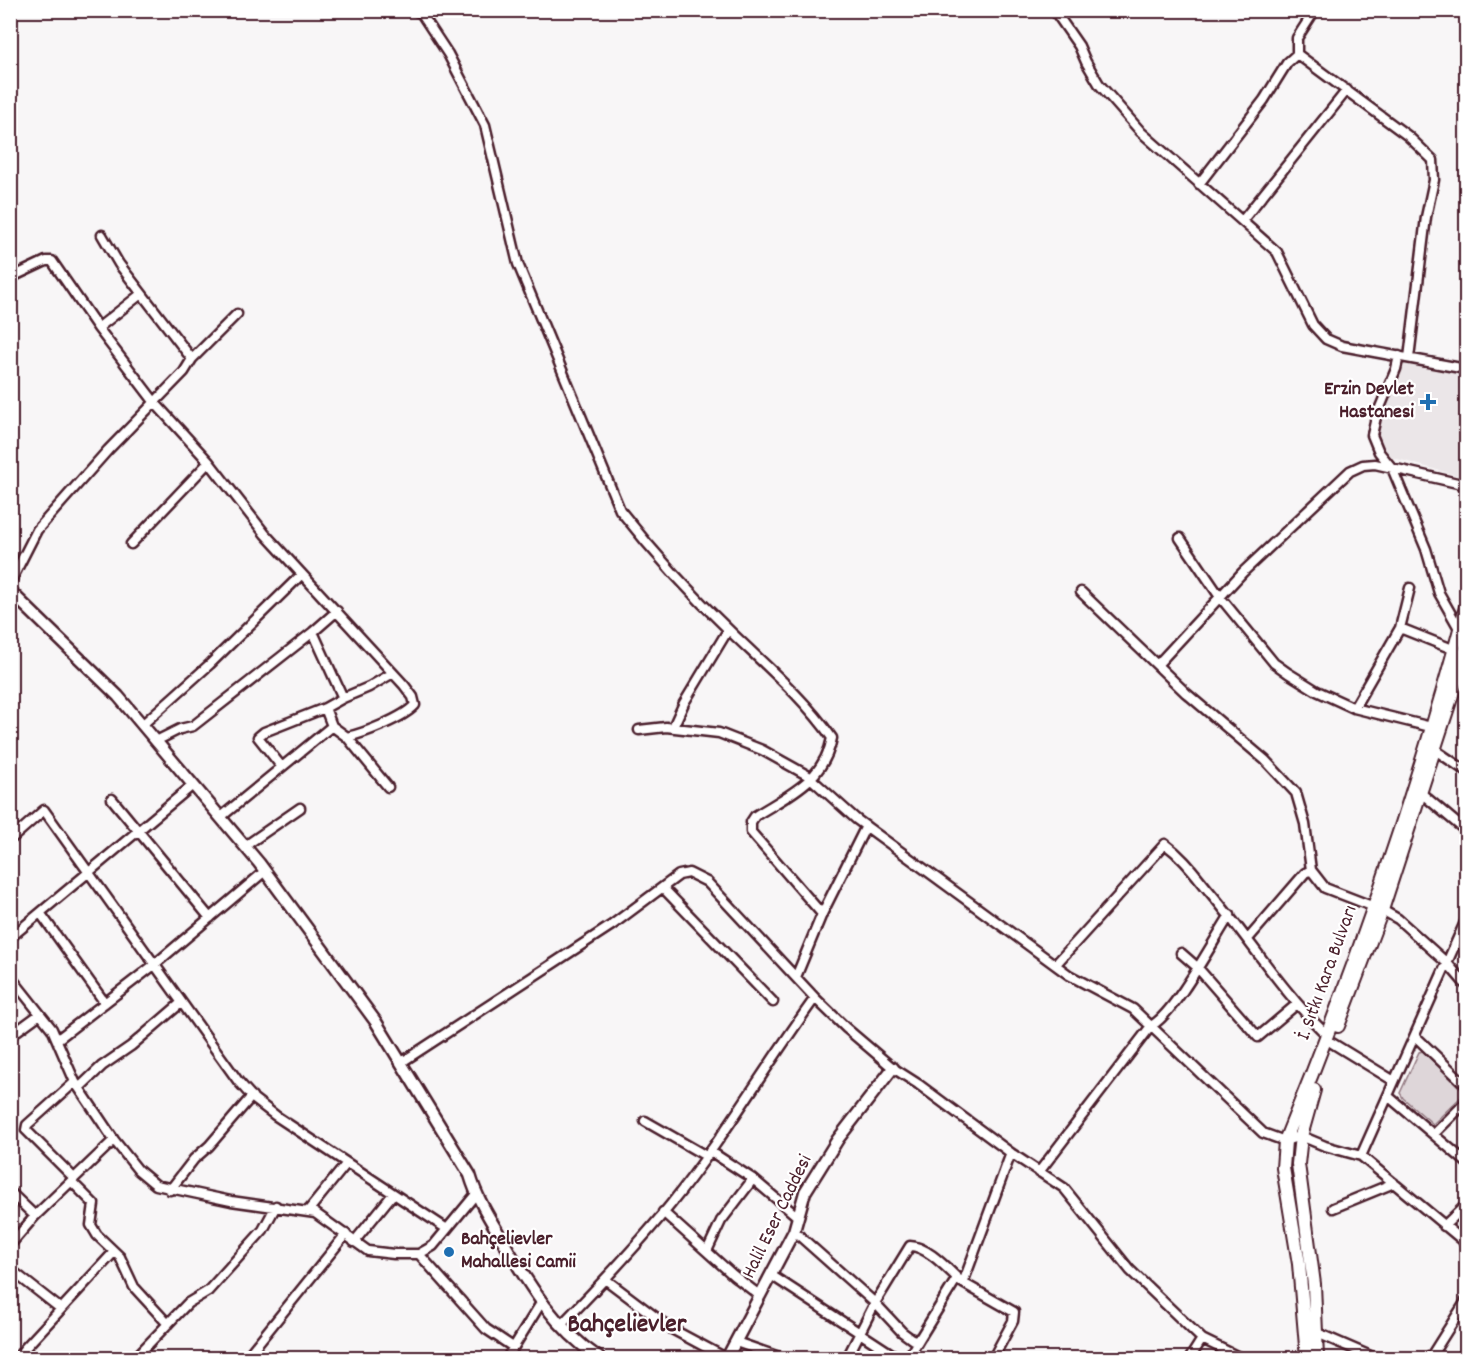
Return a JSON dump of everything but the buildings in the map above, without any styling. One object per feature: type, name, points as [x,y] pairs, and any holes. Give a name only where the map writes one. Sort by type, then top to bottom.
[{"type":"main road","name":"İ. Sıtkı Kara Bulvarı","points":[[1308,1359],[1299,1264],[1283,1168],[1285,1141],[1329,1039],[1421,793],[1435,750],[1461,651],[1460,630],[1467,607]]},
{"type":"main road","name":"İ. Sıtkı Kara Bulvarı","points":[[1378,908],[1431,727],[1461,651]]},
{"type":"main road","name":"İ. Sıtkı Kara Bulvarı","points":[[1317,1359],[1314,1284],[1298,1164],[1301,1136],[1329,1039]]},
{"type":"street","points":[[414,10],[421,14],[448,54],[485,125],[518,264],[620,510],[637,532],[728,630],[806,704],[832,738],[829,755],[812,779],[755,816],[751,822],[751,832],[822,914]]},
{"type":"street","points":[[1054,10],[1079,46],[1099,84],[1141,132],[1277,252],[1308,317],[1326,339],[1342,345],[1467,369]]},
{"type":"street","points":[[1298,54],[1298,38],[1315,10]]},
{"type":"street","points":[[1199,184],[1264,100],[1287,63],[1298,54]]},
{"type":"street","points":[[1298,54],[1408,136],[1433,160],[1434,180],[1404,357],[1396,369],[1371,435],[1379,453],[1392,468],[1426,549],[1439,594],[1460,630]]},
{"type":"street","points":[[1242,221],[1347,90]]},
{"type":"street","points":[[102,235],[119,264],[192,359]]},
{"type":"street","points":[[10,278],[46,261],[52,261],[98,328],[156,404],[209,462],[265,534],[413,697],[415,705],[408,712],[357,735],[347,737]]},
{"type":"street","points":[[98,328],[141,294]]},
{"type":"street","points":[[10,583],[37,530],[108,450],[156,404],[184,372],[192,359],[237,314]]},
{"type":"street","points":[[130,544],[209,462]]},
{"type":"street","points":[[1157,665],[1243,572],[1350,471],[1363,465],[1375,464],[1467,485]]},
{"type":"street","points":[[1180,538],[1220,597],[1274,663],[1317,691],[1354,708],[1431,727]]},
{"type":"street","points":[[142,725],[210,664],[303,574]]},
{"type":"street","points":[[1354,708],[1400,628],[1410,588]]},
{"type":"street","points":[[10,591],[118,696],[265,871],[376,1022],[402,1062],[470,1175],[476,1194],[531,1289],[561,1325],[599,1359]]},
{"type":"street","points":[[1081,592],[1186,693],[1265,760],[1296,793],[1305,824],[1311,870],[1325,888],[1378,908],[1408,927],[1467,985]]},
{"type":"street","points":[[156,741],[180,729],[194,726],[313,633],[337,611]]},
{"type":"street","points":[[1400,628],[1461,651]]},
{"type":"street","points":[[673,727],[684,703],[728,630]]},
{"type":"street","points":[[313,633],[343,698]]},
{"type":"street","points":[[281,766],[258,737],[264,732],[325,708],[393,673]]},
{"type":"street","points":[[325,708],[332,726],[347,737],[388,787]]},
{"type":"street","points":[[221,817],[332,726]]},
{"type":"street","points":[[639,730],[673,727],[719,733],[762,750],[812,779],[866,826],[1070,975],[1133,1009],[1263,1133],[1285,1141],[1301,1136],[1360,1156],[1467,1243]]},
{"type":"street","points":[[1435,750],[1467,771]]},
{"type":"street","points":[[10,938],[193,785]]},
{"type":"street","points":[[1421,793],[1467,831]]},
{"type":"street","points":[[112,799],[210,918]]},
{"type":"street","points":[[245,846],[300,808]]},
{"type":"street","points":[[10,840],[44,810],[181,1003],[238,1081],[252,1096],[276,1116],[447,1229]]},
{"type":"street","points":[[796,977],[822,914],[866,826]]},
{"type":"street","points":[[1056,964],[1165,844],[1179,854],[1230,915],[1297,1004],[1329,1039],[1394,1081]]},
{"type":"street","points":[[1248,939],[1305,873],[1311,870]]},
{"type":"street","points":[[57,1039],[154,965],[265,871]]},
{"type":"street","points":[[402,1062],[612,925],[679,875],[689,873],[707,882],[846,1028],[893,1068],[1064,1188],[1130,1270],[1202,1339],[1241,1359]]},
{"type":"street","points":[[663,888],[773,1002]]},
{"type":"street","points":[[41,914],[105,1003]]},
{"type":"street","points":[[1039,1172],[1151,1026],[1161,1021],[1230,915]]},
{"type":"street","points":[[1360,1156],[1467,920]]},
{"type":"street","points":[[1181,953],[1197,967],[1258,1037],[1297,1004]]},
{"type":"street","points":[[10,976],[57,1039],[77,1085],[114,1140],[138,1170],[156,1185],[170,1190],[231,1201],[315,1213],[368,1251],[394,1254],[419,1254],[433,1246],[476,1194]]},
{"type":"street","points":[[561,1325],[605,1279],[663,1212],[708,1154],[815,998]]},
{"type":"street","points":[[168,1324],[135,1287],[124,1264],[97,1236],[91,1225],[94,1204],[26,1130],[27,1125],[39,1113],[131,1046],[181,1003]]},
{"type":"street","points":[[10,1036],[40,1014]]},
{"type":"street","points":[[1415,1036],[1467,1085]]},
{"type":"street","name":"Halil Eser Caddesi","points":[[726,1359],[794,1231],[805,1192],[838,1139],[893,1068]]},
{"type":"street","points":[[170,1190],[194,1159],[209,1146],[252,1096]]},
{"type":"street","points":[[1388,1096],[1467,1162]]},
{"type":"street","points":[[1434,1134],[1467,1102]]},
{"type":"street","points":[[645,1121],[753,1179],[798,1218]]},
{"type":"street","points":[[10,1245],[35,1216],[114,1140]]},
{"type":"street","points":[[908,1359],[960,1281],[1011,1153]]},
{"type":"street","points":[[308,1211],[347,1163]]},
{"type":"street","points":[[707,1251],[721,1221],[753,1179]]},
{"type":"street","points":[[1334,1208],[1394,1183]]},
{"type":"street","points":[[10,1192],[35,1216]]},
{"type":"street","points":[[354,1242],[393,1194]]},
{"type":"street","points":[[1444,1226],[1467,1205]]},
{"type":"street","points":[[135,1359],[188,1302],[208,1291],[262,1230],[276,1206]]},
{"type":"street","points":[[663,1212],[759,1295]]},
{"type":"street","points":[[794,1231],[875,1303],[902,1332],[913,1340],[920,1338]]},
{"type":"street","points":[[247,1358],[346,1234]]},
{"type":"street","points":[[847,1359],[875,1303],[910,1246],[915,1246],[926,1250],[960,1281],[1014,1312],[1013,1322],[993,1359]]},
{"type":"street","points":[[17,1359],[24,1348],[114,1252]]},
{"type":"street","points":[[419,1254],[486,1329],[513,1347]]},
{"type":"street","points":[[10,1269],[61,1308]]},
{"type":"street","points":[[771,1275],[898,1359]]},
{"type":"street","points":[[605,1279],[670,1328],[726,1359]]},
{"type":"street","points":[[1430,1359],[1467,1300]]},
{"type":"street","points":[[507,1359],[541,1303]]},
{"type":"street","points":[[1315,1332],[1375,1359]]},
{"type":"street","points":[[1190,1359],[1202,1339]]},
{"type":"street","points":[[736,1342],[782,1359]]},
{"type":"shaded area","name":"Erzin Devlet Hastanesi","points":[[1409,354],[1466,370],[1466,478],[1387,456],[1375,434]]},
{"type":"shaded area","points":[[1423,1051],[1464,1094],[1433,1124],[1400,1093],[1419,1052]]},
{"type":"place","name":"Erzin Devlet Hastanesi","points":[[1428,402]]},
{"type":"place","name":"Bahçelievler Mahallesi Camii","points":[[449,1252]]},
{"type":"district","name":"Bahçelievler","points":[[627,1325]]}]
